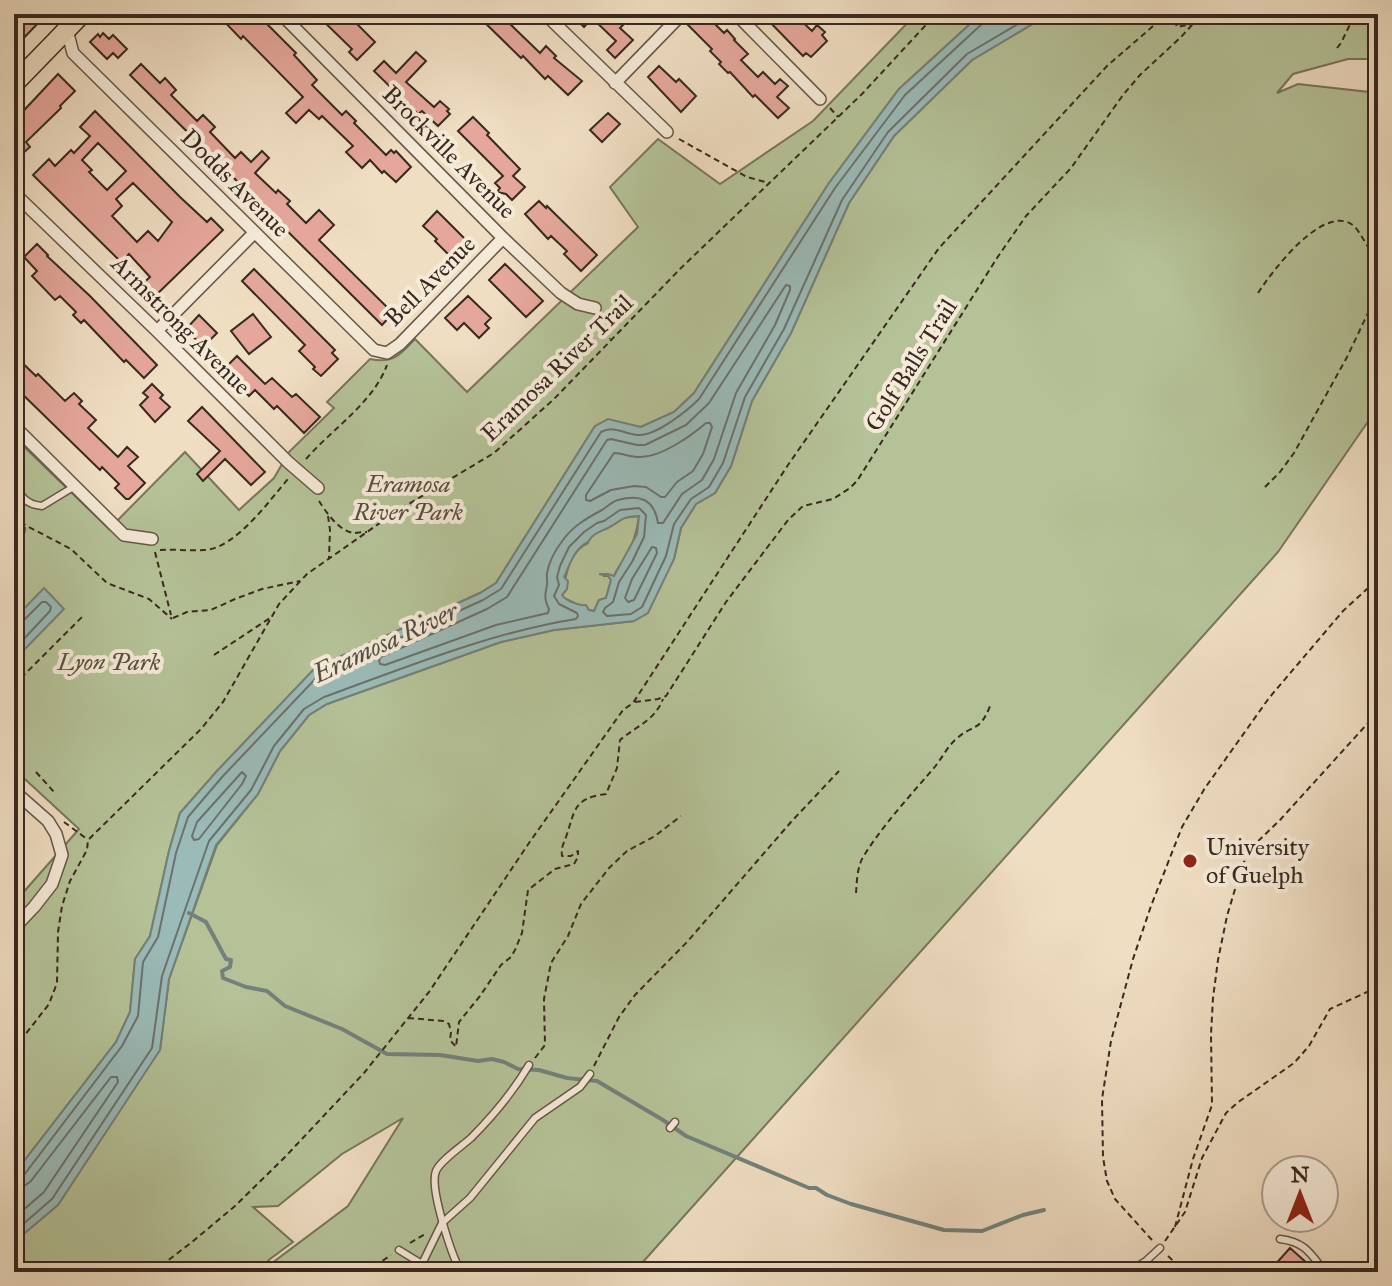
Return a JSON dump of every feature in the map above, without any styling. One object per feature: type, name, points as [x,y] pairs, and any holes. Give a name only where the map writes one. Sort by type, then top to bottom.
[{"type":"main road","points":[[14,84],[65,22],[82,14]]},
{"type":"street","name":"Brockville Avenue","points":[[281,14],[561,293],[578,304],[595,308]]},
{"type":"street","points":[[545,14],[667,132]]},
{"type":"street","points":[[615,83],[682,14]]},
{"type":"street","points":[[736,14],[820,99]]},
{"type":"street","name":"Dodds Avenue","points":[[65,22],[73,53],[374,350],[387,353]]},
{"type":"street","name":"Armstrong Avenue","points":[[14,193],[318,488]]},
{"type":"street","points":[[157,331],[254,233]]},
{"type":"street","name":"Bell Avenue","points":[[387,353],[400,344],[503,238]]},
{"type":"street","points":[[17,429],[124,535],[152,539]]},
{"type":"street","points":[[14,791],[48,821],[56,834],[62,855],[52,884],[14,928]]},
{"type":"lane","points":[[17,429],[16,488],[22,496],[31,504],[42,506],[75,486]]},
{"type":"lane","points":[[461,1272],[442,1223],[434,1181],[436,1169],[473,1136],[506,1100],[529,1065]]},
{"type":"lane","points":[[399,1250],[422,1264],[442,1223],[470,1198],[535,1118],[580,1087],[590,1074]]},
{"type":"lane","points":[[1280,1239],[1292,1240],[1305,1247],[1325,1272]]},
{"type":"lane","points":[[1128,1272],[1160,1248]]},
{"type":"path","name":"Eramosa River Trail","points":[[14,1049],[49,1004],[57,983],[62,906],[70,881],[87,850],[88,840],[201,729],[223,702],[279,604],[307,574],[329,558],[397,511],[494,453],[554,399],[681,268],[862,94],[936,14]]},
{"type":"path","name":"Golf Balls Trail","points":[[408,1018],[449,1024],[450,1040],[456,1047],[459,1022],[515,950],[522,933],[528,890],[555,869],[574,864],[578,857],[578,851],[571,856],[562,856],[561,847],[575,808],[588,798],[606,794],[617,768],[620,740],[647,722],[658,709],[726,602],[788,520],[803,506],[833,499],[857,481],[1026,216],[1071,168],[1140,75],[1202,14]]},
{"type":"path","points":[[1337,48],[1355,14]]},
{"type":"path","points":[[153,1272],[235,1206],[285,1157],[376,1058],[429,992],[529,843],[623,710],[633,703],[788,465],[939,248],[1107,66],[1166,15],[1174,19],[1177,27],[1191,27]]},
{"type":"path","points":[[667,132],[747,177],[769,183]]},
{"type":"path","points":[[1258,293],[1271,273],[1302,240],[1331,223],[1343,221],[1354,226],[1378,263]]},
{"type":"path","points":[[1265,487],[1294,453],[1336,378],[1378,292]]},
{"type":"path","points":[[595,308],[611,340]]},
{"type":"path","points":[[172,619],[154,550],[213,549],[239,535],[381,379],[387,366],[387,353]]},
{"type":"path","points":[[318,488],[317,497],[328,515],[352,533],[367,532]]},
{"type":"path","points":[[14,514],[25,525],[71,549],[107,583],[149,599],[172,619]]},
{"type":"path","points":[[328,515],[329,558]]},
{"type":"path","points":[[14,550],[24,535],[25,525]]},
{"type":"path","points":[[1185,1272],[1115,1199],[1107,1181],[1103,1157],[1102,1099],[1111,1041],[1133,959],[1182,827],[1205,788],[1269,698],[1343,611],[1378,579]]},
{"type":"path","points":[[172,619],[187,612],[211,610],[262,589],[301,581]]},
{"type":"path","points":[[14,685],[84,615]]},
{"type":"path","points":[[214,655],[271,618]]},
{"type":"path","points":[[633,703],[663,697]]},
{"type":"path","points":[[856,893],[862,858],[955,740],[980,724],[990,706]]},
{"type":"path","points":[[1175,1227],[1193,1159],[1212,1105],[1211,1034],[1218,960],[1242,866],[1252,847],[1378,712]]},
{"type":"path","points":[[14,742],[21,750]]},
{"type":"path","points":[[590,1074],[619,1017],[635,995],[687,942],[839,771]]},
{"type":"path","points":[[36,772],[54,792]]},
{"type":"path","points":[[529,1065],[545,1045],[544,999],[551,963],[568,936],[581,904],[609,868],[627,851],[655,836],[681,816]]},
{"type":"path","points":[[67,817],[70,825]]},
{"type":"path","points":[[48,821],[57,820],[70,825],[88,840]]},
{"type":"path","points":[[1160,1248],[1185,1212],[1202,1158],[1226,1113],[1294,1063],[1309,1046],[1330,1009],[1378,990]]},
{"type":"green space","name":"Eramosa River Park","points":[[916,14],[981,14],[899,89],[829,183],[694,393],[674,412],[641,427],[595,426],[496,583],[315,668],[180,813],[150,936],[135,959],[130,1012],[116,1042],[14,1174],[14,903],[79,829],[14,769],[14,437],[109,529],[185,452],[239,510],[274,478],[289,452],[334,408],[327,402],[370,359],[396,357],[415,339],[467,392],[638,227],[610,187],[658,139],[720,184],[813,121]]},
{"type":"green space","points":[[1062,14],[1378,14],[1378,59],[1348,59],[1293,74],[1277,93],[1298,84],[1378,93],[1378,407],[1278,552],[634,1272],[260,1272],[348,1206],[403,1118],[342,1154],[278,1206],[253,1207],[293,1242],[257,1272],[14,1272],[14,1244],[160,1050],[169,979],[217,845],[258,794],[280,751],[309,715],[327,704],[501,642],[554,630],[634,621],[674,559],[681,528],[696,504],[715,493],[731,466],[752,401],[791,333],[849,203],[894,136],[972,60],[1036,22]]},
{"type":"green space","points":[[639,516],[632,544],[614,577],[608,574],[603,576],[611,580],[606,598],[599,600],[594,611],[564,598],[562,595],[569,565],[576,552],[601,529],[622,518]]},
{"type":"water","name":"Eramosa River","points":[[981,14],[1062,14],[1036,22],[972,60],[894,136],[849,203],[791,333],[752,401],[731,466],[715,493],[696,504],[681,528],[674,559],[648,613],[634,621],[554,630],[501,642],[327,704],[309,715],[280,751],[258,794],[216,845],[169,979],[160,1050],[58,1205],[14,1244],[14,1174],[116,1042],[130,1012],[135,959],[150,936],[180,813],[315,668],[496,583],[595,426],[608,419],[641,427],[674,412],[694,393],[829,183],[899,89]],"holes":[[[639,516],[637,534],[614,576],[599,574],[611,580],[606,598],[599,600],[594,611],[562,595],[567,589],[568,581],[564,577],[573,557],[594,535],[625,518]]]},
{"type":"water","points":[[44,588],[64,609],[20,654],[14,648],[14,619]]},
{"type":"building","points":[[14,14],[47,14],[14,48]]},
{"type":"building","points":[[217,14],[254,14],[264,21],[296,53],[294,55],[317,80],[312,85],[342,115],[346,111],[386,155],[391,150],[396,151],[411,167],[396,182],[370,160],[362,168],[346,152],[353,146],[322,116],[319,119],[309,110],[296,123],[286,113],[303,97]]},
{"type":"building","points":[[316,14],[352,14],[357,19],[354,21],[375,42],[357,60],[349,52],[352,49]]},
{"type":"building","points":[[476,14],[516,14],[508,22],[540,53],[546,46],[556,56],[554,58],[582,81],[568,95],[548,76],[545,79],[523,56],[521,58]]},
{"type":"building","points":[[581,14],[621,14],[628,20],[620,28],[633,40],[615,58],[607,50],[616,41],[592,18],[584,27],[576,19]]},
{"type":"building","points":[[695,14],[705,14],[724,33],[727,30],[748,54],[741,60],[758,77],[763,72],[775,84],[780,79],[788,86],[777,97],[789,108],[778,118],[719,64],[721,62],[710,51],[712,49],[686,23]]},
{"type":"building","points":[[762,14],[794,14],[812,31],[817,25],[825,32],[822,35],[827,41],[811,57],[806,53],[803,56]]},
{"type":"building","points":[[103,33],[109,39],[113,35],[127,49],[118,58],[113,53],[107,59],[90,42]]},
{"type":"building","points":[[416,52],[426,61],[406,82],[434,107],[440,101],[449,109],[450,114],[438,126],[422,111],[418,114],[374,71],[384,61],[396,73]]},
{"type":"building","points":[[141,64],[160,83],[165,78],[176,90],[171,95],[197,121],[203,115],[215,127],[210,132],[235,158],[241,152],[251,162],[262,151],[269,158],[255,173],[276,193],[278,190],[290,201],[287,204],[306,223],[319,210],[334,225],[319,240],[393,313],[382,325],[130,75]]},
{"type":"building","points":[[659,66],[676,82],[679,79],[696,96],[681,112],[648,77]]},
{"type":"building","points":[[58,74],[75,91],[26,142],[30,147],[21,155],[14,148],[14,121]]},
{"type":"building","points":[[95,111],[180,197],[207,222],[211,218],[223,230],[151,300],[139,287],[150,277],[129,254],[121,262],[33,175],[49,159],[55,166],[71,150],[74,153],[90,136],[80,127]],"holes":[[[98,143],[126,171],[107,190],[82,160]],[[133,183],[172,222],[158,241],[148,231],[137,242],[112,216],[122,206],[116,199]]]},
{"type":"building","points":[[608,113],[620,124],[602,142],[590,130]]},
{"type":"building","points":[[473,117],[520,169],[513,176],[525,187],[512,200],[506,194],[497,192],[500,188],[495,183],[503,176],[458,131]]},
{"type":"building","points":[[539,201],[597,255],[581,271],[564,254],[567,251],[551,236],[548,239],[525,214]]},
{"type":"building","points":[[437,211],[469,243],[452,258],[423,226]]},
{"type":"building","points":[[37,244],[157,365],[144,378],[84,320],[81,323],[73,315],[76,312],[60,296],[55,300],[32,276],[37,271],[24,257]]},
{"type":"building","points":[[505,264],[543,301],[526,317],[489,280]]},
{"type":"building","points":[[254,269],[335,350],[332,353],[338,359],[321,376],[299,351],[305,345],[242,281]]},
{"type":"building","points":[[468,296],[491,318],[485,324],[489,328],[479,338],[464,323],[457,330],[445,318]]},
{"type":"building","points":[[253,314],[271,337],[249,354],[231,331]]},
{"type":"building","points":[[199,315],[217,333],[203,347],[186,329]]},
{"type":"building","points":[[14,355],[65,401],[74,393],[82,401],[79,404],[96,420],[88,428],[118,457],[127,447],[138,457],[128,466],[145,483],[129,499],[115,488],[119,484],[102,467],[100,470],[14,386]]},
{"type":"building","points":[[237,356],[265,384],[272,378],[292,397],[296,394],[320,417],[304,433],[277,406],[274,409],[255,390],[249,396],[238,384],[236,387],[223,370]]},
{"type":"building","points":[[152,384],[170,407],[155,422],[140,405],[148,397],[143,393]]},
{"type":"building","points":[[202,407],[265,472],[251,485],[225,459],[203,481],[197,474],[220,451],[188,421]]},
{"type":"building","points":[[1290,1248],[1317,1272],[1278,1272],[1273,1267]]},
{"type":"waterway","points":[[189,913],[206,922],[226,959],[231,960],[230,967],[222,971],[223,978],[267,991],[285,1006],[342,1029],[387,1054],[440,1055],[478,1061],[492,1059],[518,1069],[597,1081],[686,1136],[851,1204],[944,1230],[982,1231],[1044,1210]]},
{"type":"place","name":"University of Guelph","points":[[1190,861]]},
{"type":"park label","name":"Lyon Park","points":[[109,662]]}]
